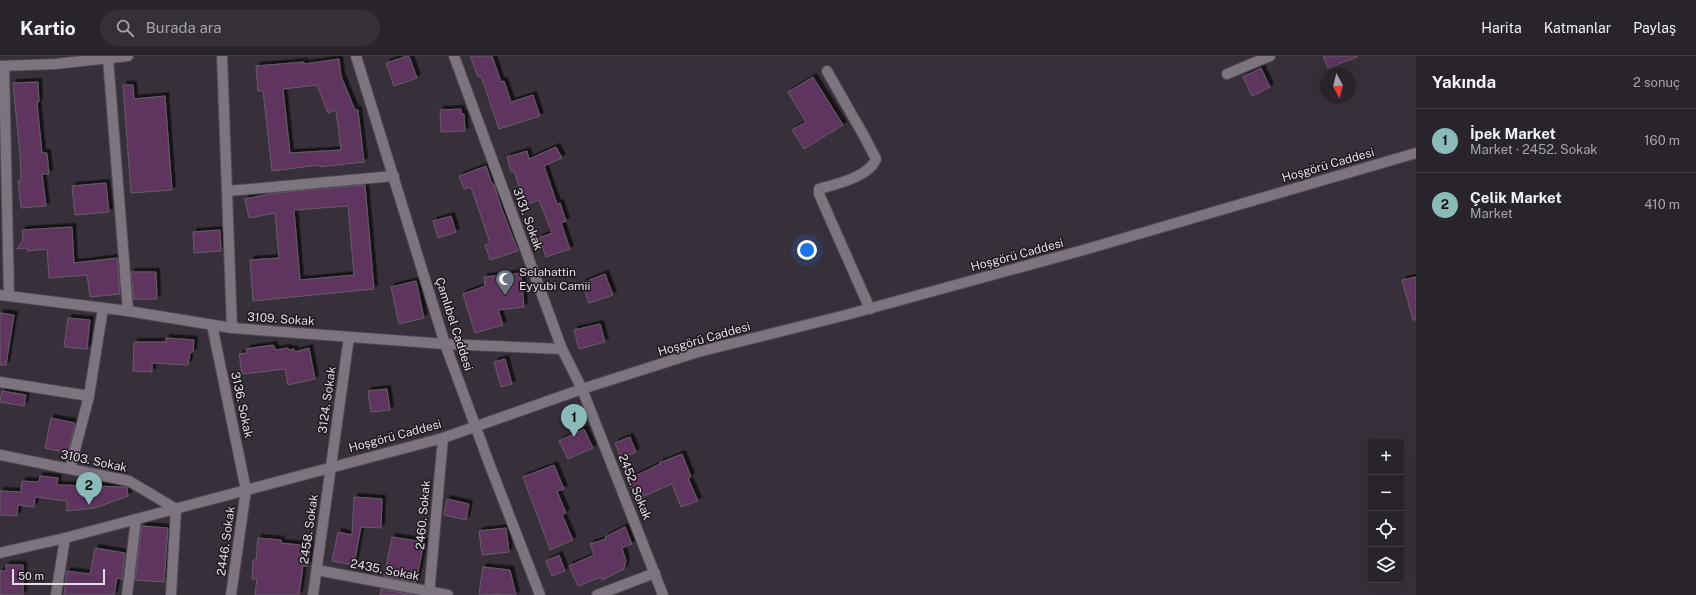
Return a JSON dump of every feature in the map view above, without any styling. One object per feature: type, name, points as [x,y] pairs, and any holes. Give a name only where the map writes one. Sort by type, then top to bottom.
[{"type":"street","points":[[5,296],[2,66],[55,60],[128,56]]},
{"type":"street","points":[[222,56],[232,328]]},
{"type":"street","name":"Çamlıbel Caddesi","points":[[356,56],[445,344],[540,595]]},
{"type":"street","name":"3131. Sokak","points":[[454,56],[562,349],[582,389]]},
{"type":"street","points":[[1227,74],[1270,56]]},
{"type":"street","points":[[108,58],[128,310]]},
{"type":"street","points":[[827,71],[876,159],[873,167],[850,179],[819,189],[819,194],[870,309]]},
{"type":"street","name":"Hoşgörü Caddesi","points":[[0,553],[65,538],[331,466],[443,438],[582,389],[698,352],[870,309],[1087,249],[1416,153]]},
{"type":"street","points":[[228,191],[394,176]]},
{"type":"street","name":"3109. Sokak","points":[[5,296],[128,310],[232,328],[445,344],[562,349]]},
{"type":"street","points":[[70,469],[89,396],[103,308]]},
{"type":"street","name":"3136. Sokak","points":[[212,325],[246,490]]},
{"type":"street","name":"3124. Sokak","points":[[331,466],[349,337]]},
{"type":"street","points":[[0,382],[89,396]]},
{"type":"street","name":"2452. Sokak","points":[[582,389],[656,573],[663,595]]},
{"type":"street","name":"2460. Sokak","points":[[429,593],[443,438]]},
{"type":"street","name":"3103. Sokak","points":[[0,455],[129,481],[176,509]]},
{"type":"street","name":"2458. Sokak","points":[[313,595],[331,466]]},
{"type":"street","name":"2446. Sokak","points":[[231,595],[246,490]]},
{"type":"street","points":[[171,595],[176,509]]},
{"type":"street","points":[[127,595],[136,519]]},
{"type":"street","points":[[56,595],[65,538]]},
{"type":"street","name":"2435. Sokak","points":[[317,570],[429,593],[448,595]]},
{"type":"street","points":[[597,595],[656,573]]},
{"type":"building","points":[[409,56],[417,78],[394,86],[386,63]]},
{"type":"building","points":[[470,56],[492,56],[501,82],[504,81],[511,102],[533,95],[540,116],[499,129],[481,76],[478,77]]},
{"type":"building","points":[[1323,56],[1357,56],[1357,57],[1328,68]]},
{"type":"building","points":[[339,59],[341,76],[355,110],[358,110],[364,162],[320,167],[320,165],[272,171],[263,91],[258,91],[256,66],[304,62],[304,64]],"holes":[[[317,85],[328,113],[336,110],[341,150],[290,153],[283,89]]]},
{"type":"building","points":[[1261,68],[1270,87],[1252,96],[1243,77]]},
{"type":"building","points":[[813,77],[843,125],[804,149],[792,130],[806,122],[788,92]]},
{"type":"building","points":[[38,82],[39,102],[37,103],[42,153],[47,153],[49,174],[42,174],[46,206],[21,208],[18,181],[21,180],[20,155],[13,83]]},
{"type":"building","points":[[123,85],[133,85],[134,99],[165,96],[172,190],[131,193]]},
{"type":"building","points":[[461,109],[461,114],[464,114],[465,131],[441,132],[440,110]]},
{"type":"building","points":[[556,147],[562,158],[544,166],[557,204],[560,203],[566,221],[561,223],[570,249],[546,257],[539,238],[552,233],[539,200],[525,205],[514,171],[511,172],[507,157],[527,151],[529,159]]},
{"type":"building","points":[[486,166],[518,251],[490,260],[485,245],[490,243],[471,187],[464,189],[459,176]]},
{"type":"building","points":[[106,183],[109,212],[75,215],[72,186]]},
{"type":"building","points":[[365,185],[374,289],[253,301],[250,260],[279,258],[275,213],[249,218],[245,199],[274,193]],"holes":[[[348,206],[354,275],[300,280],[294,210]]]},
{"type":"building","points":[[451,216],[456,232],[438,238],[433,221]]},
{"type":"building","points":[[72,227],[74,263],[117,258],[120,294],[90,297],[87,275],[49,278],[47,249],[27,251],[27,248],[17,249],[23,240],[22,230]]},
{"type":"building","points":[[220,230],[221,251],[194,253],[193,232]]},
{"type":"building","points":[[131,272],[156,272],[157,299],[134,299]]},
{"type":"building","points":[[521,273],[524,307],[498,310],[503,325],[475,333],[463,294],[485,286],[484,277]]},
{"type":"building","points":[[605,274],[613,295],[589,303],[582,283]]},
{"type":"building","points":[[1416,277],[1416,320],[1413,320],[1402,280]]},
{"type":"building","points":[[416,281],[424,318],[399,324],[391,287]]},
{"type":"building","points":[[0,313],[14,315],[6,365],[0,365]]},
{"type":"building","points":[[68,318],[90,320],[87,349],[64,347]]},
{"type":"building","points":[[600,324],[605,342],[579,349],[574,330]]},
{"type":"building","points":[[166,338],[194,340],[193,352],[190,353],[188,365],[152,363],[152,372],[133,371],[134,342],[166,342]]},
{"type":"building","points":[[273,345],[276,350],[288,348],[289,350],[294,349],[295,352],[309,348],[315,379],[288,385],[285,369],[242,374],[239,354],[247,353],[246,349]]},
{"type":"building","points":[[505,359],[512,384],[501,387],[494,362]]},
{"type":"building","points":[[387,389],[390,410],[371,412],[368,391]]},
{"type":"building","points":[[2,391],[26,395],[24,406],[0,402]]},
{"type":"building","points":[[51,418],[75,423],[68,453],[45,448]]},
{"type":"building","points":[[584,429],[593,448],[568,459],[559,441]]},
{"type":"building","points":[[630,437],[636,452],[621,458],[615,443]]},
{"type":"building","points":[[682,454],[691,477],[688,478],[698,501],[681,507],[672,484],[637,499],[627,480],[660,464],[659,463]]},
{"type":"building","points":[[554,465],[564,489],[557,491],[566,513],[562,515],[573,540],[550,550],[523,477]]},
{"type":"building","points":[[40,476],[58,478],[57,485],[127,487],[128,496],[95,508],[67,511],[67,501],[35,497],[34,507],[18,505],[17,516],[0,515],[0,491],[21,492],[22,481],[39,482]]},
{"type":"building","points":[[354,497],[382,499],[381,528],[361,527],[354,565],[332,561],[338,532],[352,535]]},
{"type":"building","points":[[447,499],[469,504],[466,520],[444,515]]},
{"type":"building","points":[[142,526],[168,528],[164,582],[135,580]]},
{"type":"building","points":[[625,527],[632,544],[622,548],[626,561],[624,569],[602,580],[601,577],[578,586],[569,566],[594,555],[590,544],[606,539],[605,537]]},
{"type":"building","points":[[506,528],[509,552],[482,555],[479,531]]},
{"type":"building","points":[[392,537],[424,542],[416,582],[384,576]]},
{"type":"building","points":[[258,538],[281,540],[281,543],[310,546],[308,566],[303,566],[299,595],[255,595],[257,579],[252,579],[253,560],[256,560]]},
{"type":"building","points":[[95,548],[125,553],[122,579],[117,578],[114,595],[64,595],[67,571],[90,574]]},
{"type":"building","points":[[559,555],[565,571],[552,576],[546,561]]},
{"type":"building","points":[[6,565],[23,565],[23,595],[0,595],[0,571],[6,571]]},
{"type":"building","points":[[483,567],[510,570],[516,595],[479,594]]},
{"type":"building","points":[[381,589],[413,595],[380,595]]},
{"type":"place","name":"Selahattin Eyyubi Camii","points":[[505,296]]},
{"type":"place","name":"İpek Market","points":[[574,437]]},
{"type":"place","name":"Çelik Market","points":[[89,505]]}]
